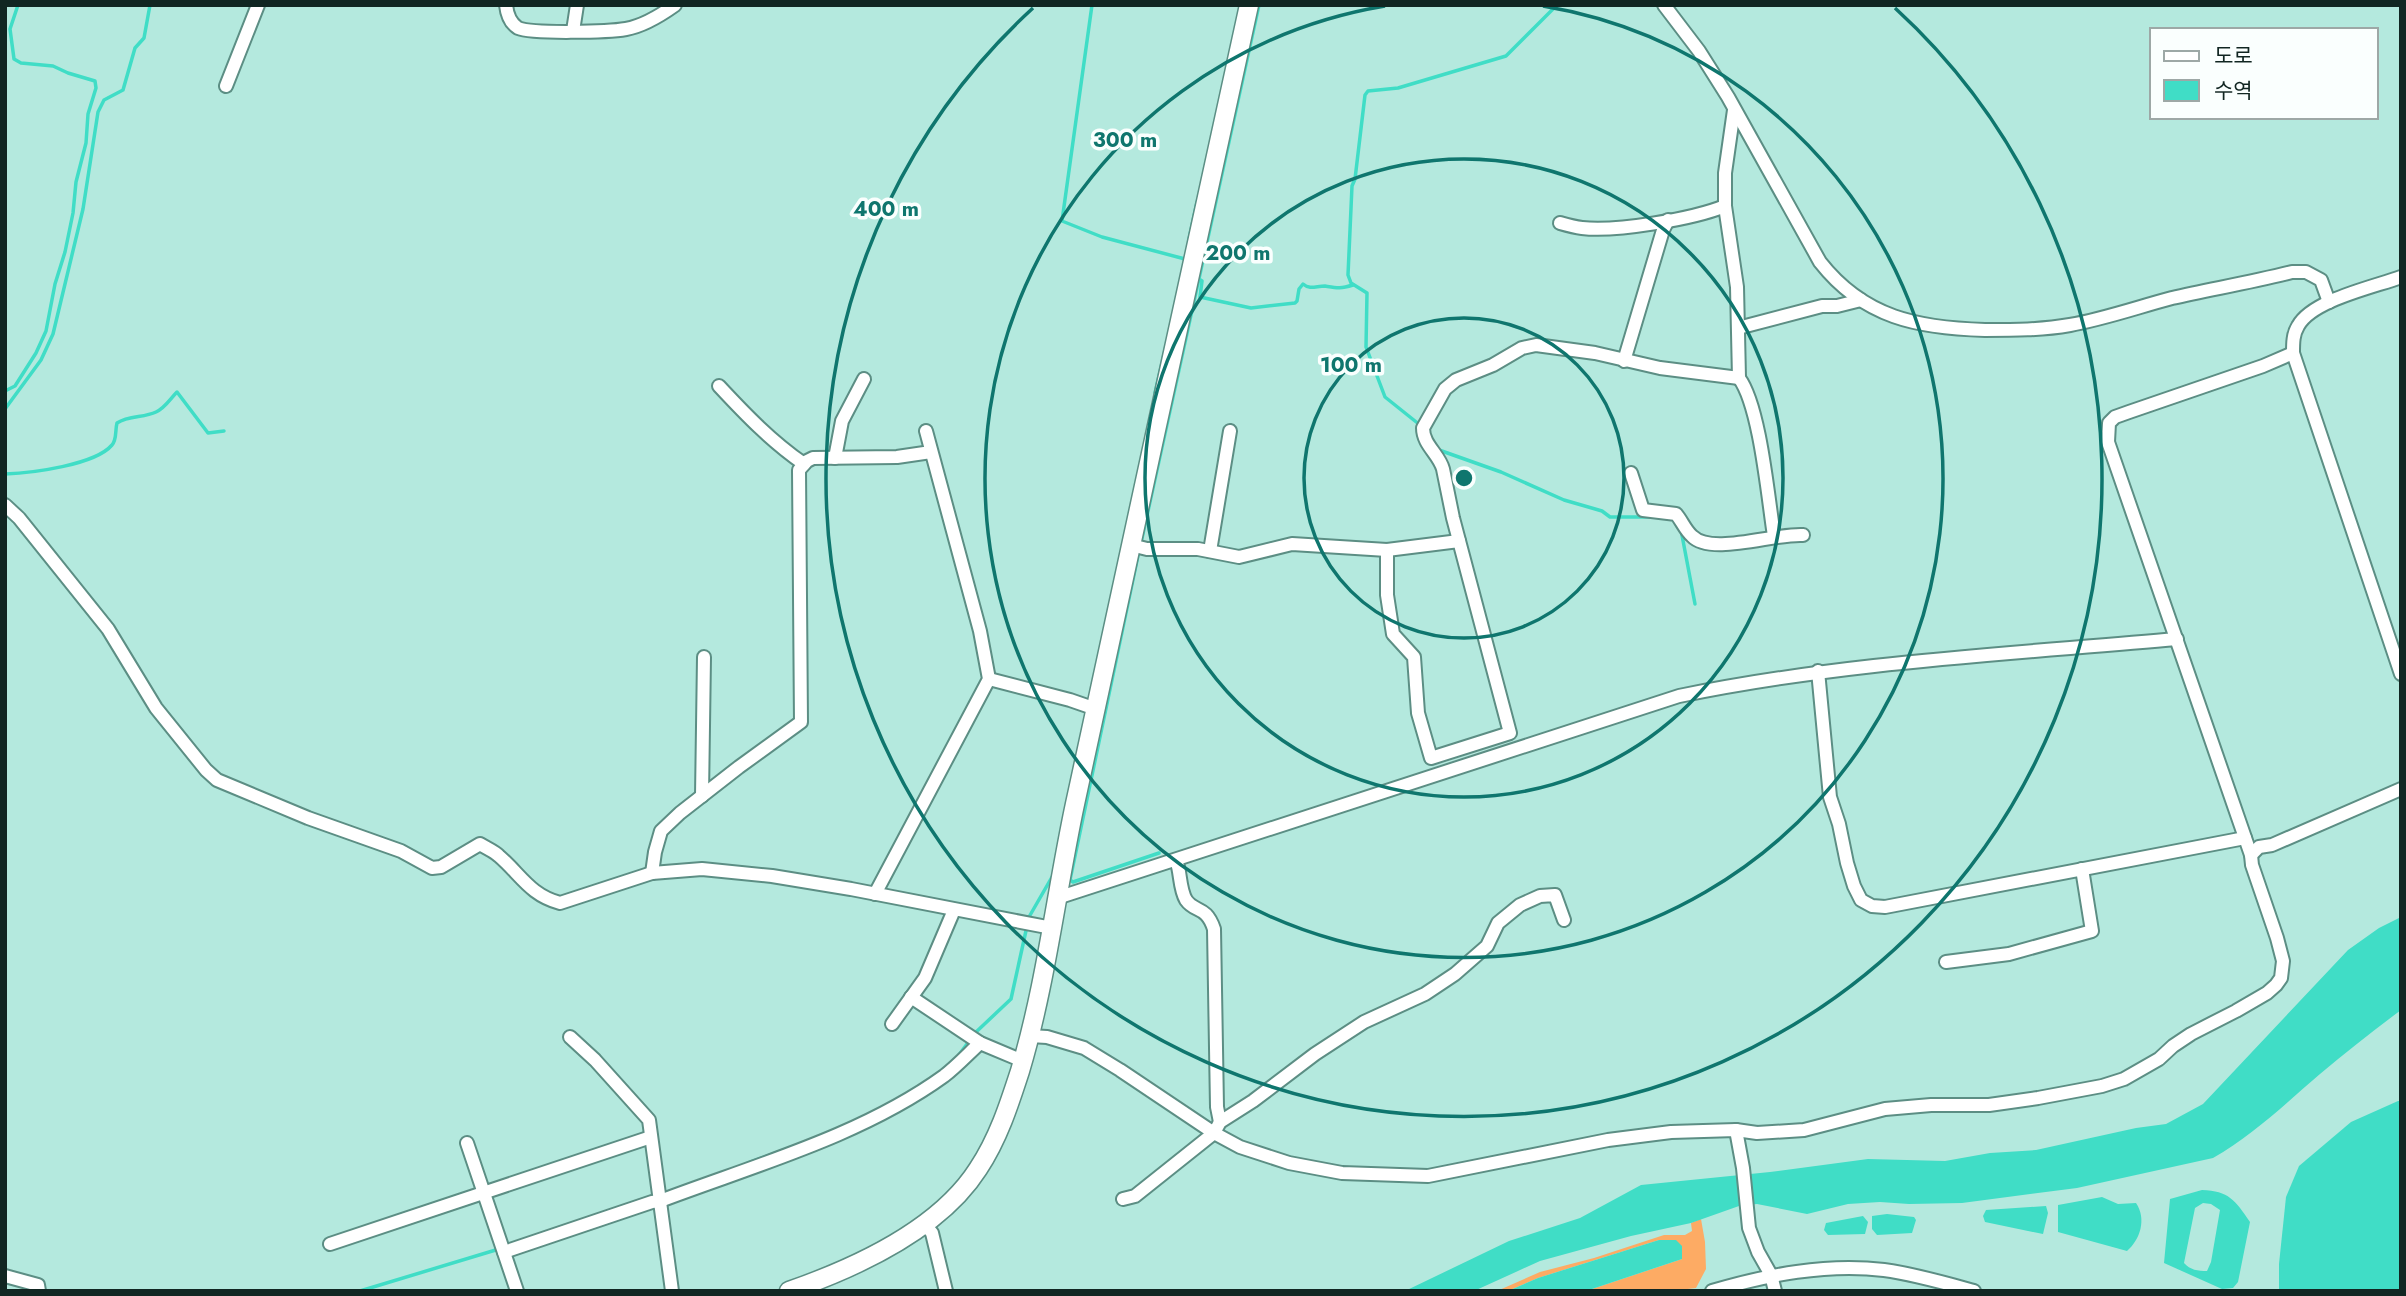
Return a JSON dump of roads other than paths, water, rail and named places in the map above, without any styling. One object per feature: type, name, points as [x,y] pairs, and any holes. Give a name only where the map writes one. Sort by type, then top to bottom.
[{"type":"street","points":[[226,86],[258,5]]},
{"type":"street","points":[[506,5],[508,17],[516,27],[534,32],[627,29],[660,15],[675,5]]},
{"type":"street","points":[[573,31],[577,5]]},
{"type":"street","points":[[789,1291],[865,1261],[924,1223],[951,1202],[979,1168],[1000,1132],[1030,1036],[1096,709],[1249,5]]},
{"type":"street","points":[[1664,5],[1699,51],[1759,149],[1820,262],[1832,277],[1861,300],[1879,310],[1915,324],[1960,329],[2012,330],[2070,325],[2292,272],[2306,272],[2321,279],[2329,302]]},
{"type":"street","points":[[1734,110],[1725,173],[1725,205],[1737,287],[1739,378],[1749,395],[1756,423],[1774,536]]},
{"type":"street","points":[[1560,223],[1583,228],[1614,228],[1706,213],[1725,205]]},
{"type":"street","points":[[1624,360],[1668,220]]},
{"type":"street","points":[[2401,277],[2329,302],[2306,315],[2294,336],[2293,353],[2401,674]]},
{"type":"street","points":[[1738,328],[1822,306],[1837,306],[1861,300]]},
{"type":"street","points":[[1387,550],[1387,595],[1393,634],[1414,657],[1418,713],[1431,758],[1510,733],[1441,462],[1423,435],[1423,428],[1445,389],[1470,373],[1493,365],[1522,348],[1536,345],[1595,353],[1660,368],[1739,378]]},
{"type":"street","points":[[1030,1036],[1046,1037],[1084,1048],[1217,1127],[1240,1147],[1289,1163],[1342,1173],[1428,1176],[1608,1140],[1671,1132],[1804,1130],[1885,1109],[1931,1105],[1989,1105],[2039,1098],[2102,1086],[2141,1070],[2191,1034],[2267,993],[2281,978],[2283,961],[2251,855],[2108,442],[2109,423],[2115,417],[2293,353]]},
{"type":"street","points":[[835,458],[842,421],[864,379]]},
{"type":"street","points":[[719,386],[757,427],[779,447],[804,464]]},
{"type":"street","points":[[875,894],[989,680],[980,632],[926,431]]},
{"type":"street","points":[[1210,551],[1230,431]]},
{"type":"street","points":[[652,873],[661,831],[739,767],[801,722],[802,552],[799,470],[813,458],[897,457],[931,452]]},
{"type":"street","points":[[1631,473],[1643,510],[1676,514],[1692,537],[1701,542],[1715,546],[1774,536],[1803,535]]},
{"type":"street","points":[[5,505],[19,517],[108,629],[156,708],[185,746],[217,780],[308,818],[401,850],[432,868],[441,867],[480,844],[498,855],[534,891],[545,899],[560,903],[652,873],[713,870],[772,876],[1052,928]]},
{"type":"street","points":[[1131,545],[1147,549],[1198,549],[1240,557],[1292,544],[1387,550],[1459,541]]},
{"type":"street","points":[[1057,898],[1679,696],[1818,671],[2177,639]]},
{"type":"street","points":[[702,796],[704,657]]},
{"type":"street","points":[[1818,671],[1830,797],[1854,887],[1861,900],[1872,906],[1885,907],[2245,838]]},
{"type":"street","points":[[989,680],[1096,709]]},
{"type":"street","points":[[2251,855],[2259,847],[2401,789]]},
{"type":"street","points":[[1176,860],[1187,902],[1210,917],[1214,929],[1217,1127]]},
{"type":"street","points":[[1946,962],[2009,954],[2092,930],[2081,869]]},
{"type":"street","points":[[1123,1199],[1135,1196],[1217,1127],[1315,1054],[1364,1022],[1425,994],[1455,974],[1487,946],[1498,923],[1520,905],[1541,896],[1555,895],[1564,920]]},
{"type":"street","points":[[892,1024],[925,978],[954,910]]},
{"type":"street","points":[[911,997],[1020,1070]]},
{"type":"street","points":[[569,1037],[595,1060],[649,1121],[671,1291]]},
{"type":"street","points":[[504,1252],[660,1201],[858,1126],[946,1075],[980,1043]]},
{"type":"street","points":[[1735,1130],[1743,1168],[1749,1228],[1771,1275],[1775,1291]]},
{"type":"street","points":[[330,1244],[651,1137]]},
{"type":"street","points":[[467,1143],[517,1291]]},
{"type":"street","points":[[924,1223],[932,1233],[946,1291]]},
{"type":"street","points":[[1712,1291],[1771,1275],[1848,1269],[1884,1270],[1974,1291]]},
{"type":"street","points":[[5,1276],[38,1285],[39,1291]]},
{"type":"water","points":[[2401,917],[2401,1010],[2255,1129],[2213,1158],[2077,1188],[1962,1203],[1848,1204],[1807,1214],[1757,1204],[1739,1206],[1691,1223],[1540,1261],[1474,1291],[1405,1291],[1509,1241],[1580,1218],[1641,1185],[1868,1159],[1945,1161],[1990,1153],[2036,1150],[2166,1124],[2203,1104],[2348,950],[2379,928]]},
{"type":"water","points":[[2401,1101],[2401,1291],[2279,1291],[2286,1197],[2299,1166],[2351,1122]]},
{"type":"water","points":[[2202,1190],[2219,1192],[2235,1202],[2245,1214],[2250,1222],[2238,1282],[2233,1288],[2222,1289],[2164,1263],[2170,1199]],"holes":[[[2203,1203],[2211,1204],[2220,1210],[2211,1262],[2207,1271],[2197,1270],[2184,1263],[2195,1208]]]},
{"type":"water","points":[[2102,1197],[2118,1204],[2136,1203],[2139,1209],[2140,1229],[2127,1251],[2058,1232],[2058,1205]]},
{"type":"water","points":[[2046,1206],[2048,1213],[2043,1234],[1985,1222],[1983,1216],[1986,1210]]},
{"type":"water","points":[[1887,1214],[1914,1217],[1916,1220],[1912,1233],[1877,1235],[1872,1229],[1872,1216]]},
{"type":"water","points":[[1863,1216],[1868,1222],[1865,1234],[1828,1235],[1824,1230],[1826,1223]]},
{"type":"water","points":[[1659,1240],[1676,1240],[1682,1246],[1682,1259],[1586,1291],[1508,1291],[1538,1278]]},
{"type":"waterway","points":[[5,391],[15,386],[46,331],[55,284],[65,252],[76,182],[86,143],[88,114],[96,88],[95,81],[53,66],[21,63],[14,59],[10,29],[18,5]]},
{"type":"waterway","points":[[5,409],[41,360],[53,334],[83,209],[98,112],[104,100],[123,90],[135,48],[144,38],[150,5]]},
{"type":"waterway","points":[[1092,5],[1062,221],[1102,237],[1185,259]]},
{"type":"waterway","points":[[1141,543],[1259,5]]},
{"type":"waterway","points":[[1420,425],[1385,397],[1366,347],[1367,293],[1351,283],[1348,275],[1352,186],[1365,95],[1368,91],[1398,88],[1506,56],[1557,5]]},
{"type":"waterway","points":[[1189,239],[1197,202]]},
{"type":"waterway","points":[[1199,279],[1202,281],[1200,297],[1251,308],[1295,303],[1303,284],[1336,288],[1353,285]]},
{"type":"waterway","points":[[1155,393],[1166,346]]},
{"type":"waterway","points":[[5,474],[46,470],[92,458],[114,443],[117,423],[156,412],[177,392],[208,433],[224,431]]},
{"type":"waterway","points":[[1439,450],[1501,472],[1564,500],[1602,511],[1610,517],[1652,517]]},
{"type":"waterway","points":[[1681,530],[1695,604]]},
{"type":"waterway","points":[[1139,551],[1070,880],[1073,882],[1159,853]]},
{"type":"waterway","points":[[956,1059],[975,1033],[1011,999],[1029,917],[1052,877]]},
{"type":"waterway","points":[[748,1163],[803,1143]]},
{"type":"waterway","points":[[360,1291],[499,1249]]}]
